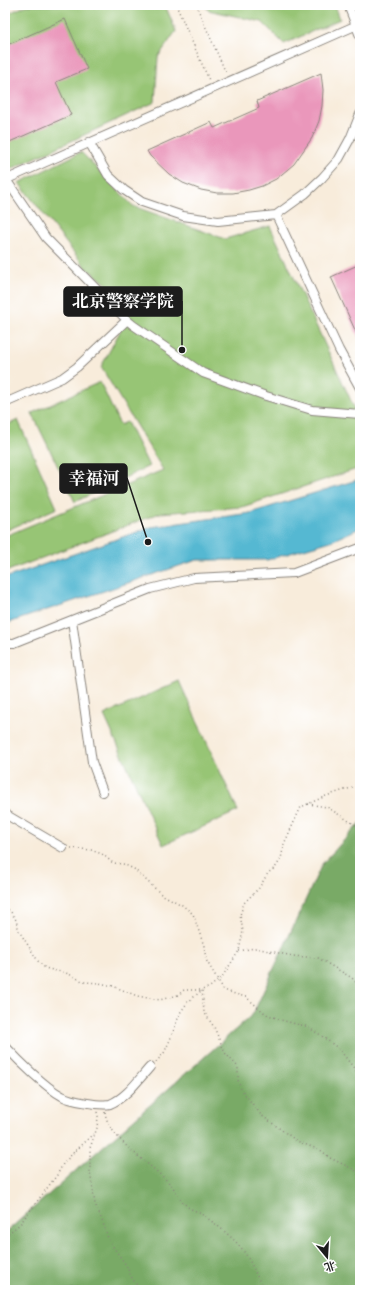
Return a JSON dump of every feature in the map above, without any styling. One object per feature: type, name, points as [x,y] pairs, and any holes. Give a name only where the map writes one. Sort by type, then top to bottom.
[{"type":"street","points":[[348,5],[360,36]]},
{"type":"street","points":[[356,25],[5,179],[46,238],[132,325],[203,373],[266,396],[312,410],[360,414]]},
{"type":"street","points":[[89,142],[108,175],[124,190],[142,202],[183,216],[218,221],[276,215],[305,194],[322,178],[338,159],[350,139],[360,114]]},
{"type":"street","points":[[276,215],[340,350],[360,388]]},
{"type":"street","points":[[5,402],[62,378],[77,368],[128,320]]},
{"type":"street","points":[[5,643],[14,643],[150,589],[194,578],[294,573],[360,548]]},
{"type":"street","points":[[72,620],[92,762],[103,792]]},
{"type":"street","points":[[5,814],[63,848]]},
{"type":"street","points":[[5,1046],[40,1079],[63,1097],[95,1105],[109,1104],[123,1096],[150,1067]]},
{"type":"path","points":[[5,8],[11,5]]},
{"type":"path","points":[[176,5],[212,88]]},
{"type":"path","points":[[196,5],[229,81]]},
{"type":"path","points":[[150,1067],[164,1053],[180,1013],[187,1002],[222,977],[239,951],[243,931],[240,915],[244,903],[259,888],[268,874],[275,868],[281,859],[284,844],[301,807],[360,784]]},
{"type":"path","points":[[308,804],[327,807],[360,828]]},
{"type":"path","points":[[63,848],[91,850],[102,854],[113,863],[123,864],[134,869],[161,894],[182,905],[192,914],[204,946],[206,960],[224,990],[246,997],[266,1014],[284,1021],[305,1026],[319,1034],[339,1049],[360,1076]]},
{"type":"path","points":[[5,907],[11,912],[16,920],[19,931],[38,961],[45,968],[69,974],[84,982],[113,986],[137,996],[160,1000],[178,995],[184,990],[202,990]]},
{"type":"path","points":[[239,951],[255,948],[293,956],[318,958],[352,978],[360,987]]},
{"type":"path","points":[[202,990],[204,1012],[214,1027],[225,1053],[238,1067],[238,1080],[241,1089],[261,1116],[297,1140],[322,1150],[330,1158],[354,1170],[360,1175]]},
{"type":"path","points":[[104,1104],[105,1116],[109,1125],[123,1142],[171,1185],[188,1206],[235,1240],[252,1264],[264,1290]]},
{"type":"path","points":[[95,1105],[98,1116],[95,1133],[90,1148],[90,1171],[94,1204],[103,1223],[109,1241],[126,1265],[140,1290]]},
{"type":"path","points":[[5,1236],[20,1224],[73,1152],[95,1133]]},
{"type":"green space","points":[[27,5],[165,5],[176,31],[158,57],[155,102],[11,169],[5,155],[5,15]]},
{"type":"green space","points":[[205,5],[335,5],[340,19],[284,44],[262,22],[208,10]]},
{"type":"green space","points":[[81,152],[133,206],[225,239],[270,226],[360,420],[360,468],[242,507],[160,513],[5,572],[5,536],[163,470],[101,367],[134,305],[86,268],[19,183]]},
{"type":"green space","points":[[100,382],[120,425],[127,422],[149,466],[75,502],[32,413]]},
{"type":"green space","points":[[18,420],[57,508],[5,531],[5,426]]},
{"type":"green space","points":[[179,681],[238,811],[163,845],[104,715]]},
{"type":"green space","points":[[360,823],[360,1290],[5,1290],[5,1233],[253,1014],[322,864]]},
{"type":"water","points":[[360,479],[360,528],[331,541],[267,560],[197,560],[5,624],[5,578],[151,527],[250,513]]},
{"type":"building","points":[[65,19],[87,69],[56,82],[71,115],[5,144],[5,46]]},
{"type":"building","points":[[321,73],[323,90],[322,106],[319,121],[312,138],[294,164],[276,179],[262,186],[233,193],[217,193],[201,190],[183,183],[169,174],[150,156],[147,151],[211,122],[214,128],[259,108],[257,101]]},
{"type":"building","points":[[360,264],[360,341],[331,277]]},
{"type":"place","name":"北京警察学院","points":[[182,350]]},
{"type":"place","name":"幸福河","points":[[148,542]]}]
